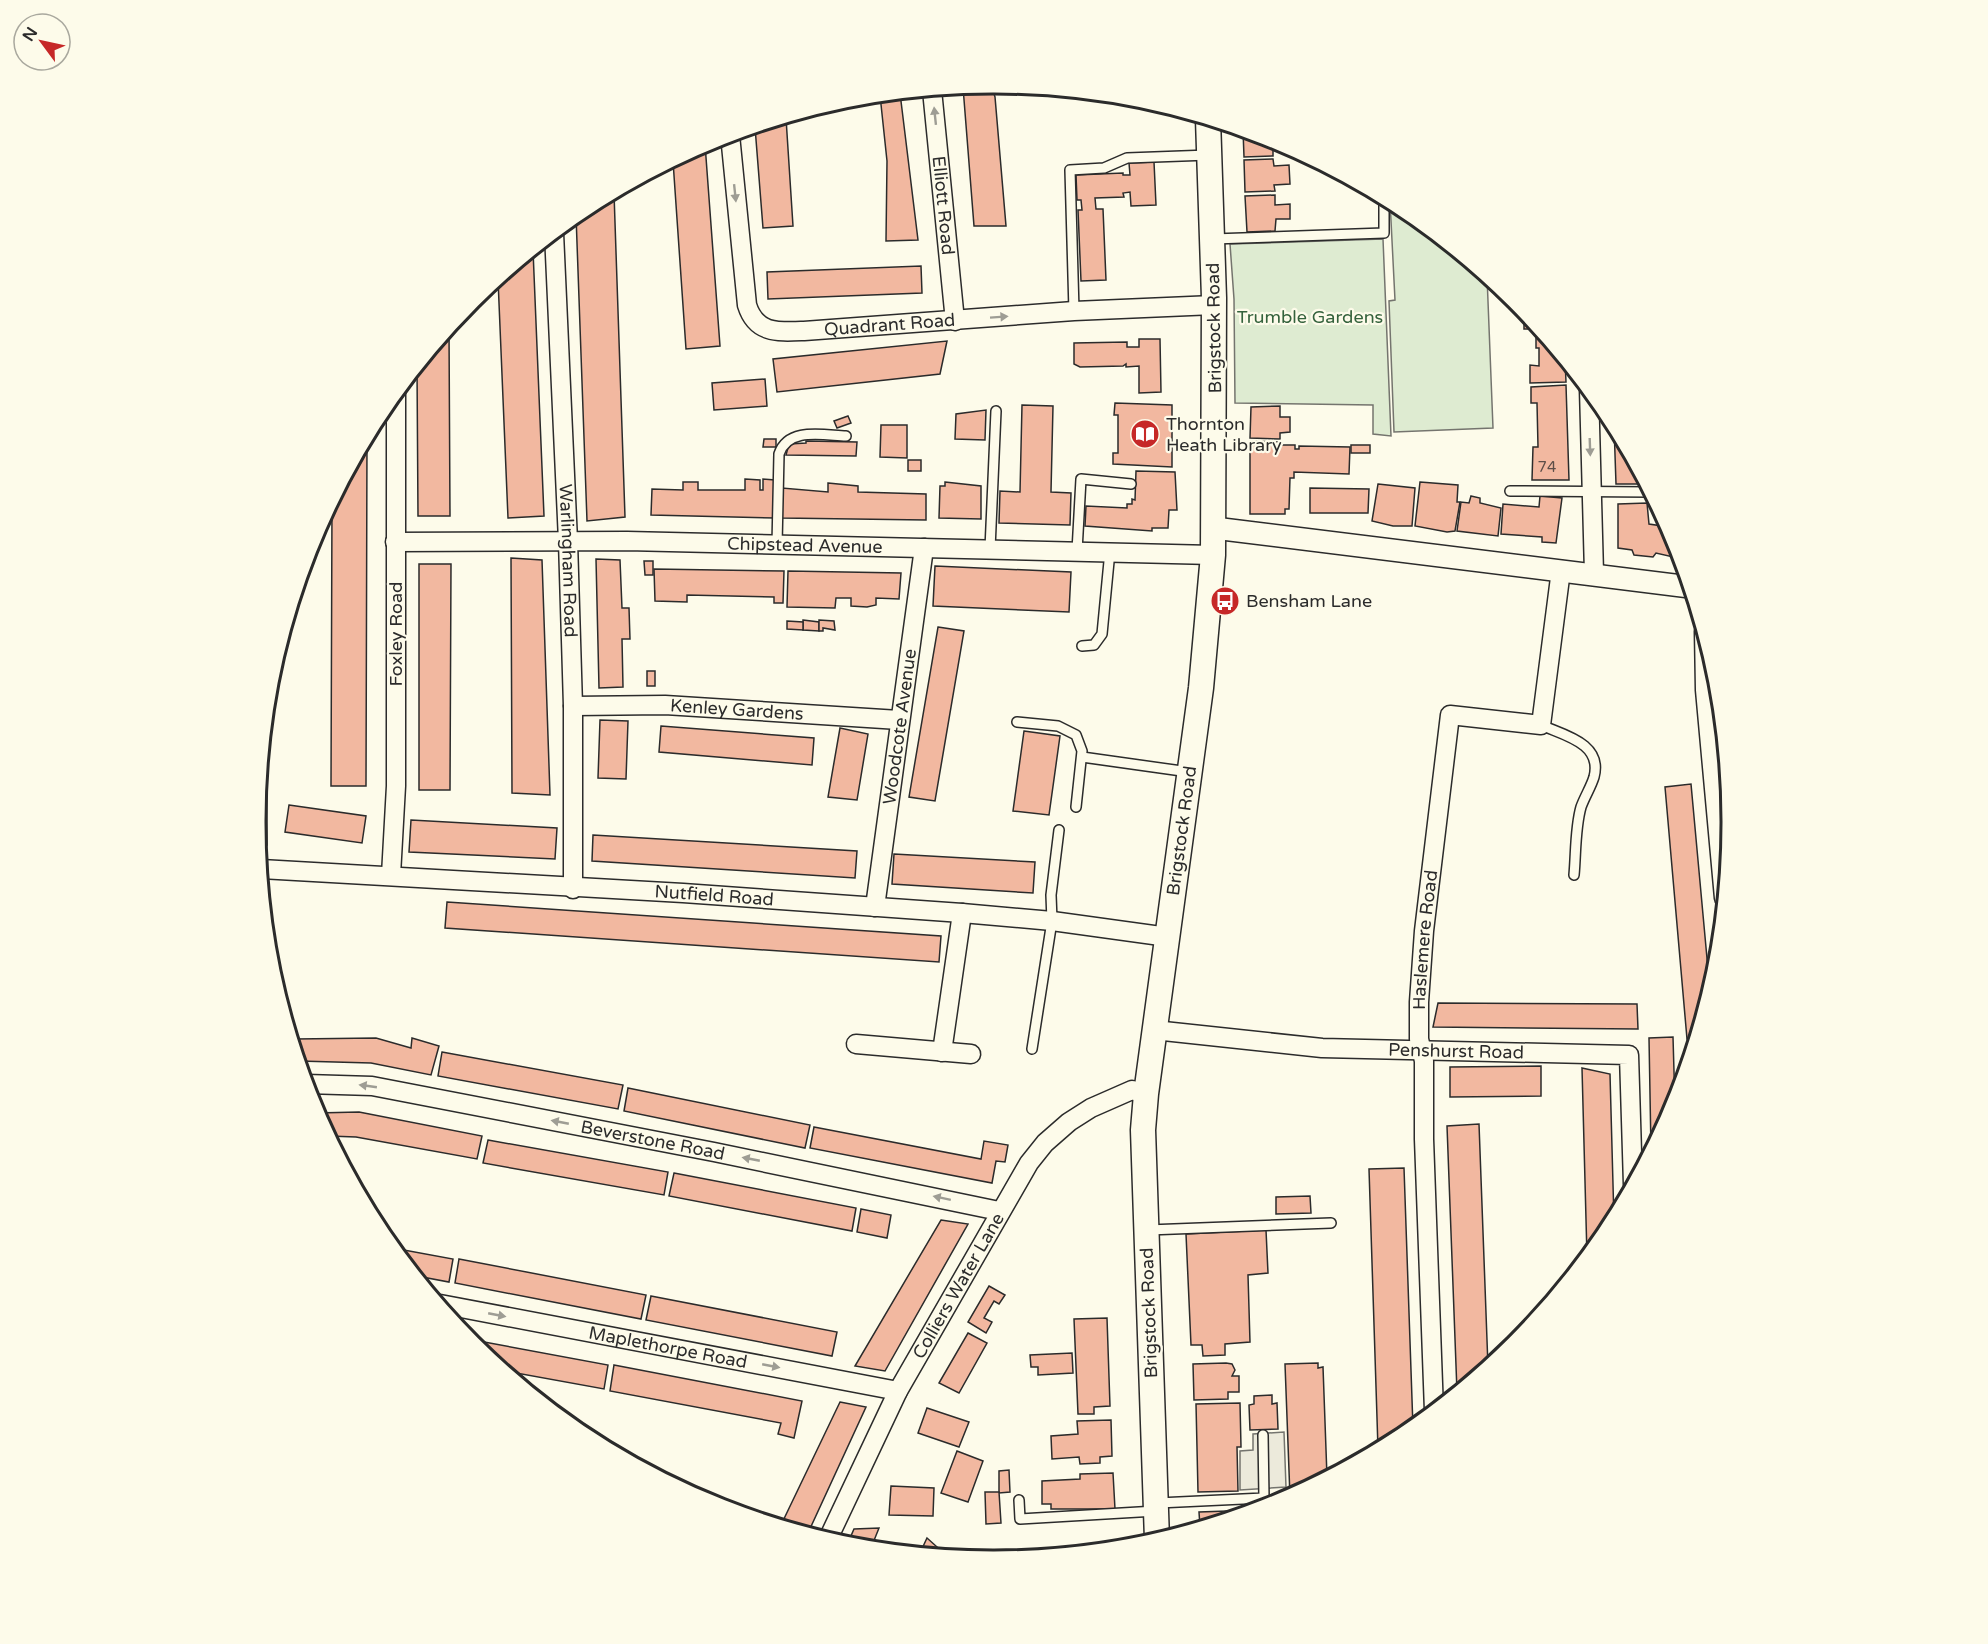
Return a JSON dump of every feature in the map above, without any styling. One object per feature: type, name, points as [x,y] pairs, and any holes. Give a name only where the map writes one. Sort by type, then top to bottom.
[{"type":"main road","name":"Brigstock Road","points":[[1157,1531],[1143,1130],[1210,606],[1214,528],[1214,305],[1208,127]]},
{"type":"street","name":"Elliott Road","points":[[933,97],[955,321]]},
{"type":"street","name":"Quadrant Road","points":[[731,144],[747,305],[755,322],[776,332],[1074,311],[1214,305]]},
{"type":"street","name":"Warlingham Road","points":[[554,243],[573,706],[573,889]]},
{"type":"street","points":[[1589,404],[1594,573]]},
{"type":"street","name":"Foxley Road","points":[[391,875],[396,786],[396,408]]},
{"type":"street","points":[[1214,528],[1594,573],[1682,586]]},
{"type":"street","name":"Chipstead Avenue","points":[[395,543],[568,541],[777,544],[1213,555]]},
{"type":"street","name":"Woodcote Avenue","points":[[875,907],[924,548]]},
{"type":"street","points":[[1541,725],[1561,570]]},
{"type":"street","points":[[1705,669],[1720,855]]},
{"type":"street","name":"Kenley Gardens","points":[[573,706],[665,705],[899,720]]},
{"type":"street","name":"Haslemere Road","points":[[1434,1401],[1424,1139],[1425,1061],[1420,1049],[1421,964],[1450,715],[1541,725]]},
{"type":"street","name":"Nutfield Road","points":[[268,868],[573,889],[683,893],[962,913],[1052,921],[1168,937]]},
{"type":"street","points":[[942,1052],[962,913]]},
{"type":"street","name":"Penshurst Road","points":[[1155,1030],[1322,1048],[1629,1055],[1633,1170]]},
{"type":"street","points":[[856,1044],[971,1054]]},
{"type":"street","name":"Beverstone Road","points":[[316,1084],[372,1086],[714,1152],[999,1211]]},
{"type":"street","name":"Colliers Water Lane","points":[[832,1531],[898,1391],[999,1211],[1045,1143],[1069,1122],[1114,1097],[1132,1090],[1146,1094]]},
{"type":"street","name":"Maplethorpe Road","points":[[451,1306],[898,1391]]},
{"type":"lane","points":[[1074,311],[1070,170],[1104,168],[1127,158],[1210,155]]},
{"type":"lane","points":[[1213,239],[1384,233],[1384,208]]},
{"type":"lane","points":[[990,549],[996,411]]},
{"type":"lane","points":[[777,544],[779,454],[783,445],[796,435],[846,436]]},
{"type":"lane","points":[[1077,551],[1081,479],[1131,484]]},
{"type":"lane","points":[[1509,491],[1642,492]]},
{"type":"lane","points":[[1082,646],[1094,645],[1102,634],[1110,551]]},
{"type":"lane","points":[[1017,722],[1058,726],[1071,731],[1080,742],[1082,757],[1076,807]]},
{"type":"lane","points":[[1541,725],[1579,741],[1589,750],[1595,761],[1594,776],[1581,808],[1574,875]]},
{"type":"lane","points":[[1082,757],[1189,772]]},
{"type":"lane","points":[[1032,1048],[1052,921],[1051,895],[1059,830]]},
{"type":"lane","points":[[1146,1230],[1330,1223]]},
{"type":"lane","points":[[1263,1435],[1264,1497]]},
{"type":"lane","points":[[1019,1500],[1020,1519],[1261,1498]]},
{"type":"green space","points":[[1391,212],[1437,245],[1487,288],[1493,428],[1394,432],[1389,301],[1395,300]]},
{"type":"green space","name":"Trumble Gardens","points":[[1383,239],[1391,436],[1373,434],[1373,405],[1235,403],[1234,299],[1230,244]]},
{"type":"shaded area","points":[[1284,1432],[1286,1487],[1240,1490],[1240,1451],[1253,1450],[1253,1434]]},
{"type":"building","points":[[994,94],[1006,226],[974,226],[964,95]]},
{"type":"building","points":[[901,101],[918,240],[886,241],[887,161],[881,104]]},
{"type":"building","points":[[786,125],[793,226],[763,228],[756,135]]},
{"type":"building","points":[[1243,139],[1273,150],[1273,156],[1244,157]]},
{"type":"building","points":[[706,155],[720,346],[686,349],[674,169]]},
{"type":"building","points":[[1273,159],[1274,166],[1289,165],[1290,184],[1274,185],[1275,191],[1245,192],[1244,160]]},
{"type":"building","points":[[1154,162],[1156,205],[1131,206],[1130,192],[1123,193],[1124,197],[1095,198],[1096,209],[1103,209],[1106,280],[1081,281],[1078,210],[1082,210],[1081,200],[1077,200],[1076,175],[1123,173],[1123,175],[1130,175],[1129,163]]},
{"type":"building","points":[[1275,195],[1275,205],[1290,204],[1290,219],[1276,219],[1275,231],[1247,232],[1245,196]]},
{"type":"building","points":[[614,202],[625,517],[587,521],[576,227]]},
{"type":"building","points":[[533,259],[544,516],[508,518],[498,290]]},
{"type":"building","points":[[921,266],[922,293],[768,299],[767,272]]},
{"type":"building","points":[[1536,337],[1566,372],[1566,382],[1530,383],[1530,365],[1539,366],[1539,348],[1536,348]]},
{"type":"building","points":[[1139,339],[1160,339],[1161,392],[1139,393],[1139,366],[1126,367],[1126,364],[1123,366],[1080,367],[1074,364],[1074,343],[1127,342],[1127,347],[1139,347]]},
{"type":"building","points":[[449,340],[450,516],[418,516],[417,379]]},
{"type":"building","points":[[947,341],[940,374],[777,392],[773,359]]},
{"type":"building","points":[[765,379],[767,406],[714,410],[712,383]]},
{"type":"building","points":[[1566,385],[1569,480],[1532,480],[1533,447],[1538,447],[1537,403],[1531,403],[1531,387]]},
{"type":"building","name":"Thornton Heath Library","points":[[1115,403],[1172,405],[1172,467],[1113,464],[1113,453],[1118,453],[1118,415],[1114,415]]},
{"type":"building","points":[[1022,405],[1053,406],[1051,492],[1071,493],[1070,525],[999,523],[1000,491],[1020,492]]},
{"type":"building","points":[[1280,406],[1280,417],[1290,417],[1290,432],[1280,433],[1280,439],[1250,438],[1251,407]]},
{"type":"building","points":[[986,410],[985,440],[955,439],[956,414]]},
{"type":"building","points":[[848,416],[851,423],[837,428],[834,421]]},
{"type":"building","points":[[881,425],[907,425],[907,458],[880,457]]},
{"type":"building","points":[[764,439],[776,439],[776,447],[763,447]]},
{"type":"building","points":[[806,441],[857,442],[856,456],[786,455],[789,444],[806,443]]},
{"type":"building","points":[[1250,441],[1280,442],[1280,445],[1295,445],[1295,449],[1299,449],[1299,446],[1350,447],[1349,474],[1294,472],[1294,478],[1290,478],[1289,509],[1285,509],[1285,514],[1250,514]]},
{"type":"building","points":[[1615,443],[1638,484],[1616,484]]},
{"type":"building","points":[[1351,445],[1370,445],[1370,453],[1351,453]]},
{"type":"building","points":[[367,453],[366,786],[331,786],[332,522]]},
{"type":"building","points":[[908,460],[921,460],[921,471],[908,471]]},
{"type":"building","points":[[1136,471],[1175,472],[1177,510],[1169,510],[1168,528],[1152,528],[1152,531],[1085,526],[1086,506],[1127,508],[1127,504],[1132,504],[1132,499],[1135,500]]},
{"type":"building","points":[[745,479],[760,480],[760,490],[763,490],[763,479],[775,480],[775,518],[651,515],[652,489],[683,490],[683,482],[698,482],[698,490],[745,490]]},
{"type":"building","points":[[945,482],[981,486],[981,519],[939,518],[940,486],[945,486]]},
{"type":"building","points":[[1420,482],[1458,485],[1457,502],[1460,502],[1455,531],[1447,532],[1415,526]]},
{"type":"building","points":[[828,483],[858,486],[858,492],[926,494],[926,520],[781,518],[782,488],[828,492]]},
{"type":"building","points":[[1378,484],[1415,488],[1412,526],[1393,526],[1372,521]]},
{"type":"building","points":[[1310,488],[1369,489],[1368,513],[1310,513]]},
{"type":"building","points":[[1471,496],[1480,498],[1480,503],[1501,508],[1498,536],[1457,531],[1461,502],[1469,503]]},
{"type":"building","points":[[1540,496],[1562,498],[1556,543],[1542,542],[1542,537],[1501,534],[1503,504],[1539,507]]},
{"type":"building","points":[[1647,503],[1649,524],[1657,525],[1671,556],[1656,553],[1653,557],[1634,555],[1632,550],[1618,548],[1618,504]]},
{"type":"building","points":[[511,558],[542,560],[550,795],[512,793]]},
{"type":"building","points":[[596,559],[620,560],[622,608],[629,608],[630,639],[622,639],[623,687],[599,688]]},
{"type":"building","points":[[644,561],[653,561],[653,575],[645,575]]},
{"type":"building","points":[[419,564],[451,564],[450,790],[419,790]]},
{"type":"building","points":[[935,566],[1071,572],[1069,612],[933,606]]},
{"type":"building","points":[[654,569],[784,571],[783,603],[774,603],[774,597],[687,595],[687,602],[655,601]]},
{"type":"building","points":[[788,571],[901,573],[899,599],[876,598],[876,605],[867,607],[851,606],[851,598],[836,598],[835,608],[787,607]]},
{"type":"building","points":[[803,620],[819,622],[819,631],[803,630]]},
{"type":"building","points":[[819,620],[834,621],[835,630],[823,628],[823,631],[819,631]]},
{"type":"building","points":[[787,621],[803,622],[803,630],[787,629]]},
{"type":"building","points":[[938,627],[964,631],[935,801],[909,797]]},
{"type":"building","points":[[647,671],[655,671],[655,686],[647,686]]},
{"type":"building","points":[[600,720],[628,721],[626,779],[598,778]]},
{"type":"building","points":[[661,726],[814,738],[812,765],[659,752]]},
{"type":"building","points":[[840,728],[868,734],[857,800],[828,797]]},
{"type":"building","points":[[1024,731],[1060,736],[1049,815],[1013,811]]},
{"type":"building","points":[[1691,784],[1708,965],[1687,1039],[1665,787]]},
{"type":"building","points":[[289,805],[366,816],[362,843],[285,832]]},
{"type":"building","points":[[411,820],[557,828],[555,859],[409,852]]},
{"type":"building","points":[[593,835],[857,851],[855,878],[592,861]]},
{"type":"building","points":[[894,854],[1035,862],[1033,893],[892,884]]},
{"type":"building","points":[[447,902],[941,936],[939,962],[445,928]]},
{"type":"building","points":[[1438,1003],[1637,1004],[1638,1029],[1433,1027]]},
{"type":"building","points":[[1673,1037],[1674,1079],[1651,1134],[1649,1038]]},
{"type":"building","points":[[376,1038],[411,1048],[412,1038],[439,1046],[431,1075],[371,1063],[307,1061],[300,1039]]},
{"type":"building","points":[[442,1052],[623,1085],[618,1109],[438,1076]]},
{"type":"building","points":[[1541,1066],[1541,1096],[1450,1097],[1450,1067]]},
{"type":"building","points":[[1582,1068],[1610,1074],[1614,1203],[1587,1243]]},
{"type":"building","points":[[628,1088],[810,1125],[805,1148],[624,1111]]},
{"type":"building","points":[[359,1112],[482,1136],[477,1159],[356,1137],[339,1136],[328,1113]]},
{"type":"building","points":[[1479,1124],[1488,1356],[1457,1383],[1447,1126]]},
{"type":"building","points":[[814,1127],[981,1159],[984,1141],[1008,1145],[1005,1162],[996,1161],[992,1183],[810,1148]]},
{"type":"building","points":[[488,1140],[668,1172],[664,1195],[483,1163]]},
{"type":"building","points":[[1404,1168],[1413,1417],[1378,1440],[1369,1169]]},
{"type":"building","points":[[674,1173],[856,1208],[852,1231],[669,1196]]},
{"type":"building","points":[[1310,1196],[1311,1213],[1276,1214],[1276,1197]]},
{"type":"building","points":[[861,1209],[891,1215],[887,1238],[857,1232]]},
{"type":"building","points":[[941,1220],[968,1224],[885,1371],[855,1366]]},
{"type":"building","points":[[1266,1230],[1268,1273],[1248,1275],[1250,1342],[1225,1344],[1225,1355],[1203,1356],[1202,1345],[1191,1345],[1186,1234]]},
{"type":"building","points":[[407,1250],[453,1259],[449,1282],[428,1278]]},
{"type":"building","points":[[459,1259],[646,1295],[641,1319],[455,1283]]},
{"type":"building","points":[[989,1286],[1005,1295],[999,1304],[994,1301],[984,1318],[992,1322],[986,1333],[968,1322]]},
{"type":"building","points":[[651,1296],[837,1332],[832,1356],[646,1320]]},
{"type":"building","points":[[1107,1318],[1110,1406],[1094,1407],[1094,1414],[1078,1414],[1074,1319]]},
{"type":"building","points":[[968,1333],[987,1343],[959,1393],[939,1383]]},
{"type":"building","points":[[487,1342],[608,1365],[604,1389],[520,1374]]},
{"type":"building","points":[[1072,1353],[1073,1373],[1038,1375],[1038,1367],[1031,1367],[1030,1355]]},
{"type":"building","points":[[1318,1363],[1318,1368],[1323,1367],[1327,1468],[1290,1486],[1285,1364]]},
{"type":"building","points":[[1193,1364],[1232,1364],[1235,1370],[1232,1376],[1239,1376],[1239,1392],[1228,1392],[1228,1399],[1194,1400]]},
{"type":"building","points":[[614,1365],[802,1401],[794,1438],[778,1434],[781,1423],[610,1391]]},
{"type":"building","points":[[1272,1395],[1272,1404],[1277,1403],[1278,1429],[1250,1430],[1249,1405],[1254,1404],[1254,1396]]},
{"type":"building","points":[[840,1402],[866,1407],[811,1526],[784,1518]]},
{"type":"building","points":[[1240,1403],[1241,1447],[1237,1447],[1238,1491],[1198,1492],[1196,1404]]},
{"type":"building","points":[[927,1408],[969,1422],[959,1447],[918,1433]]},
{"type":"building","points":[[1111,1420],[1112,1456],[1100,1457],[1100,1463],[1080,1464],[1079,1457],[1052,1459],[1051,1436],[1078,1434],[1077,1421]]},
{"type":"building","points":[[957,1451],[983,1461],[968,1502],[941,1493]]},
{"type":"building","points":[[1009,1470],[1010,1492],[999,1493],[999,1471]]},
{"type":"building","points":[[1113,1473],[1115,1509],[1051,1509],[1051,1504],[1042,1504],[1042,1481],[1080,1479],[1080,1474]]},
{"type":"building","points":[[891,1486],[934,1488],[933,1516],[889,1515]]},
{"type":"building","points":[[985,1492],[999,1492],[1001,1523],[986,1524]]},
{"type":"building","points":[[1228,1511],[1200,1520],[1199,1512]]},
{"type":"building","points":[[879,1528],[874,1539],[851,1536],[854,1529]]},
{"type":"building","points":[[927,1538],[937,1547],[923,1546]]},
{"type":"place","name":"Thornton Heath Library","points":[[1145,434]]},
{"type":"place","name":"Bensham Lane","points":[[1225,601]]}]
